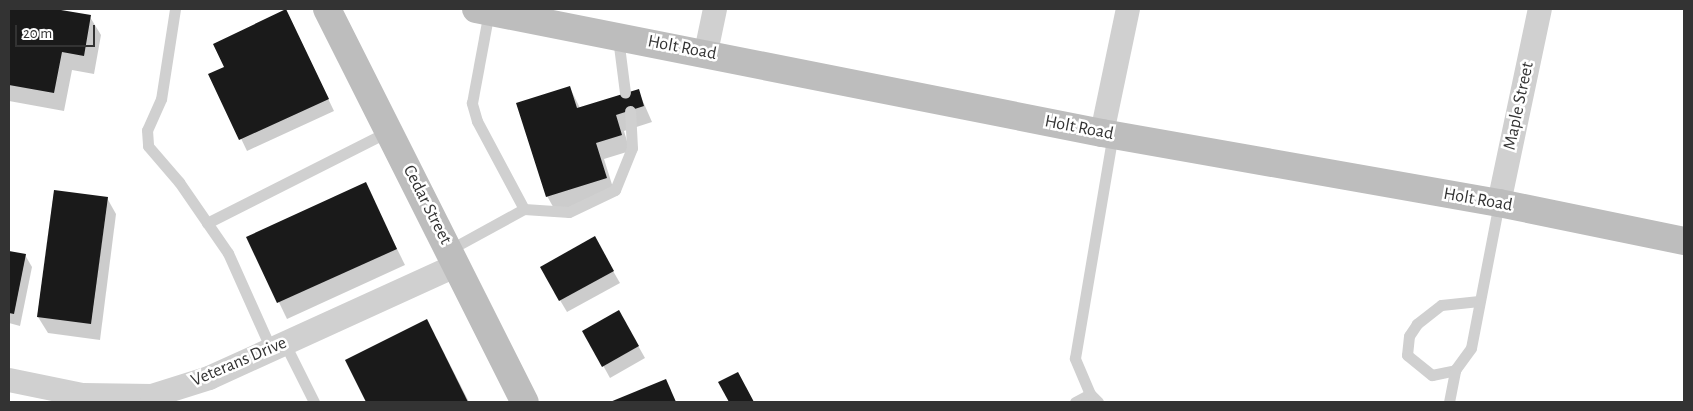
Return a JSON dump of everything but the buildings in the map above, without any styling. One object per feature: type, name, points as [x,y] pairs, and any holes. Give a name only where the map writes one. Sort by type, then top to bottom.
[{"type":"main road","name":"Cedar Street","points":[[327,9],[525,402]]},
{"type":"main road","name":"Holt Road","points":[[491,10],[1108,133],[1499,203],[1684,241]]},
{"type":"street","points":[[706,52],[715,9]]},
{"type":"street","points":[[1108,133],[1128,9]]},
{"type":"street","name":"Maple Street","points":[[1499,203],[1540,9]]},
{"type":"street","name":"Veterans Drive","points":[[9,380],[83,395],[149,399],[209,378],[278,346],[453,258]]},
{"type":"lane","points":[[175,9],[162,99],[147,130],[148,146],[180,182],[228,253],[278,346],[314,402]]},
{"type":"lane","points":[[491,10],[472,103],[477,121],[524,209]]},
{"type":"lane","points":[[618,36],[625,93]]},
{"type":"lane","points":[[453,258],[524,209],[569,212],[615,190],[632,148],[630,111]]},
{"type":"lane","points":[[207,223],[389,131]]},
{"type":"lane","points":[[1075,402],[1094,398],[1075,358],[1108,133]]},
{"type":"lane","points":[[1449,402],[1455,370],[1471,348],[1499,203]]},
{"type":"lane","points":[[1455,370],[1432,375],[1407,355],[1409,336],[1417,324],[1441,305],[1479,301]]}]
